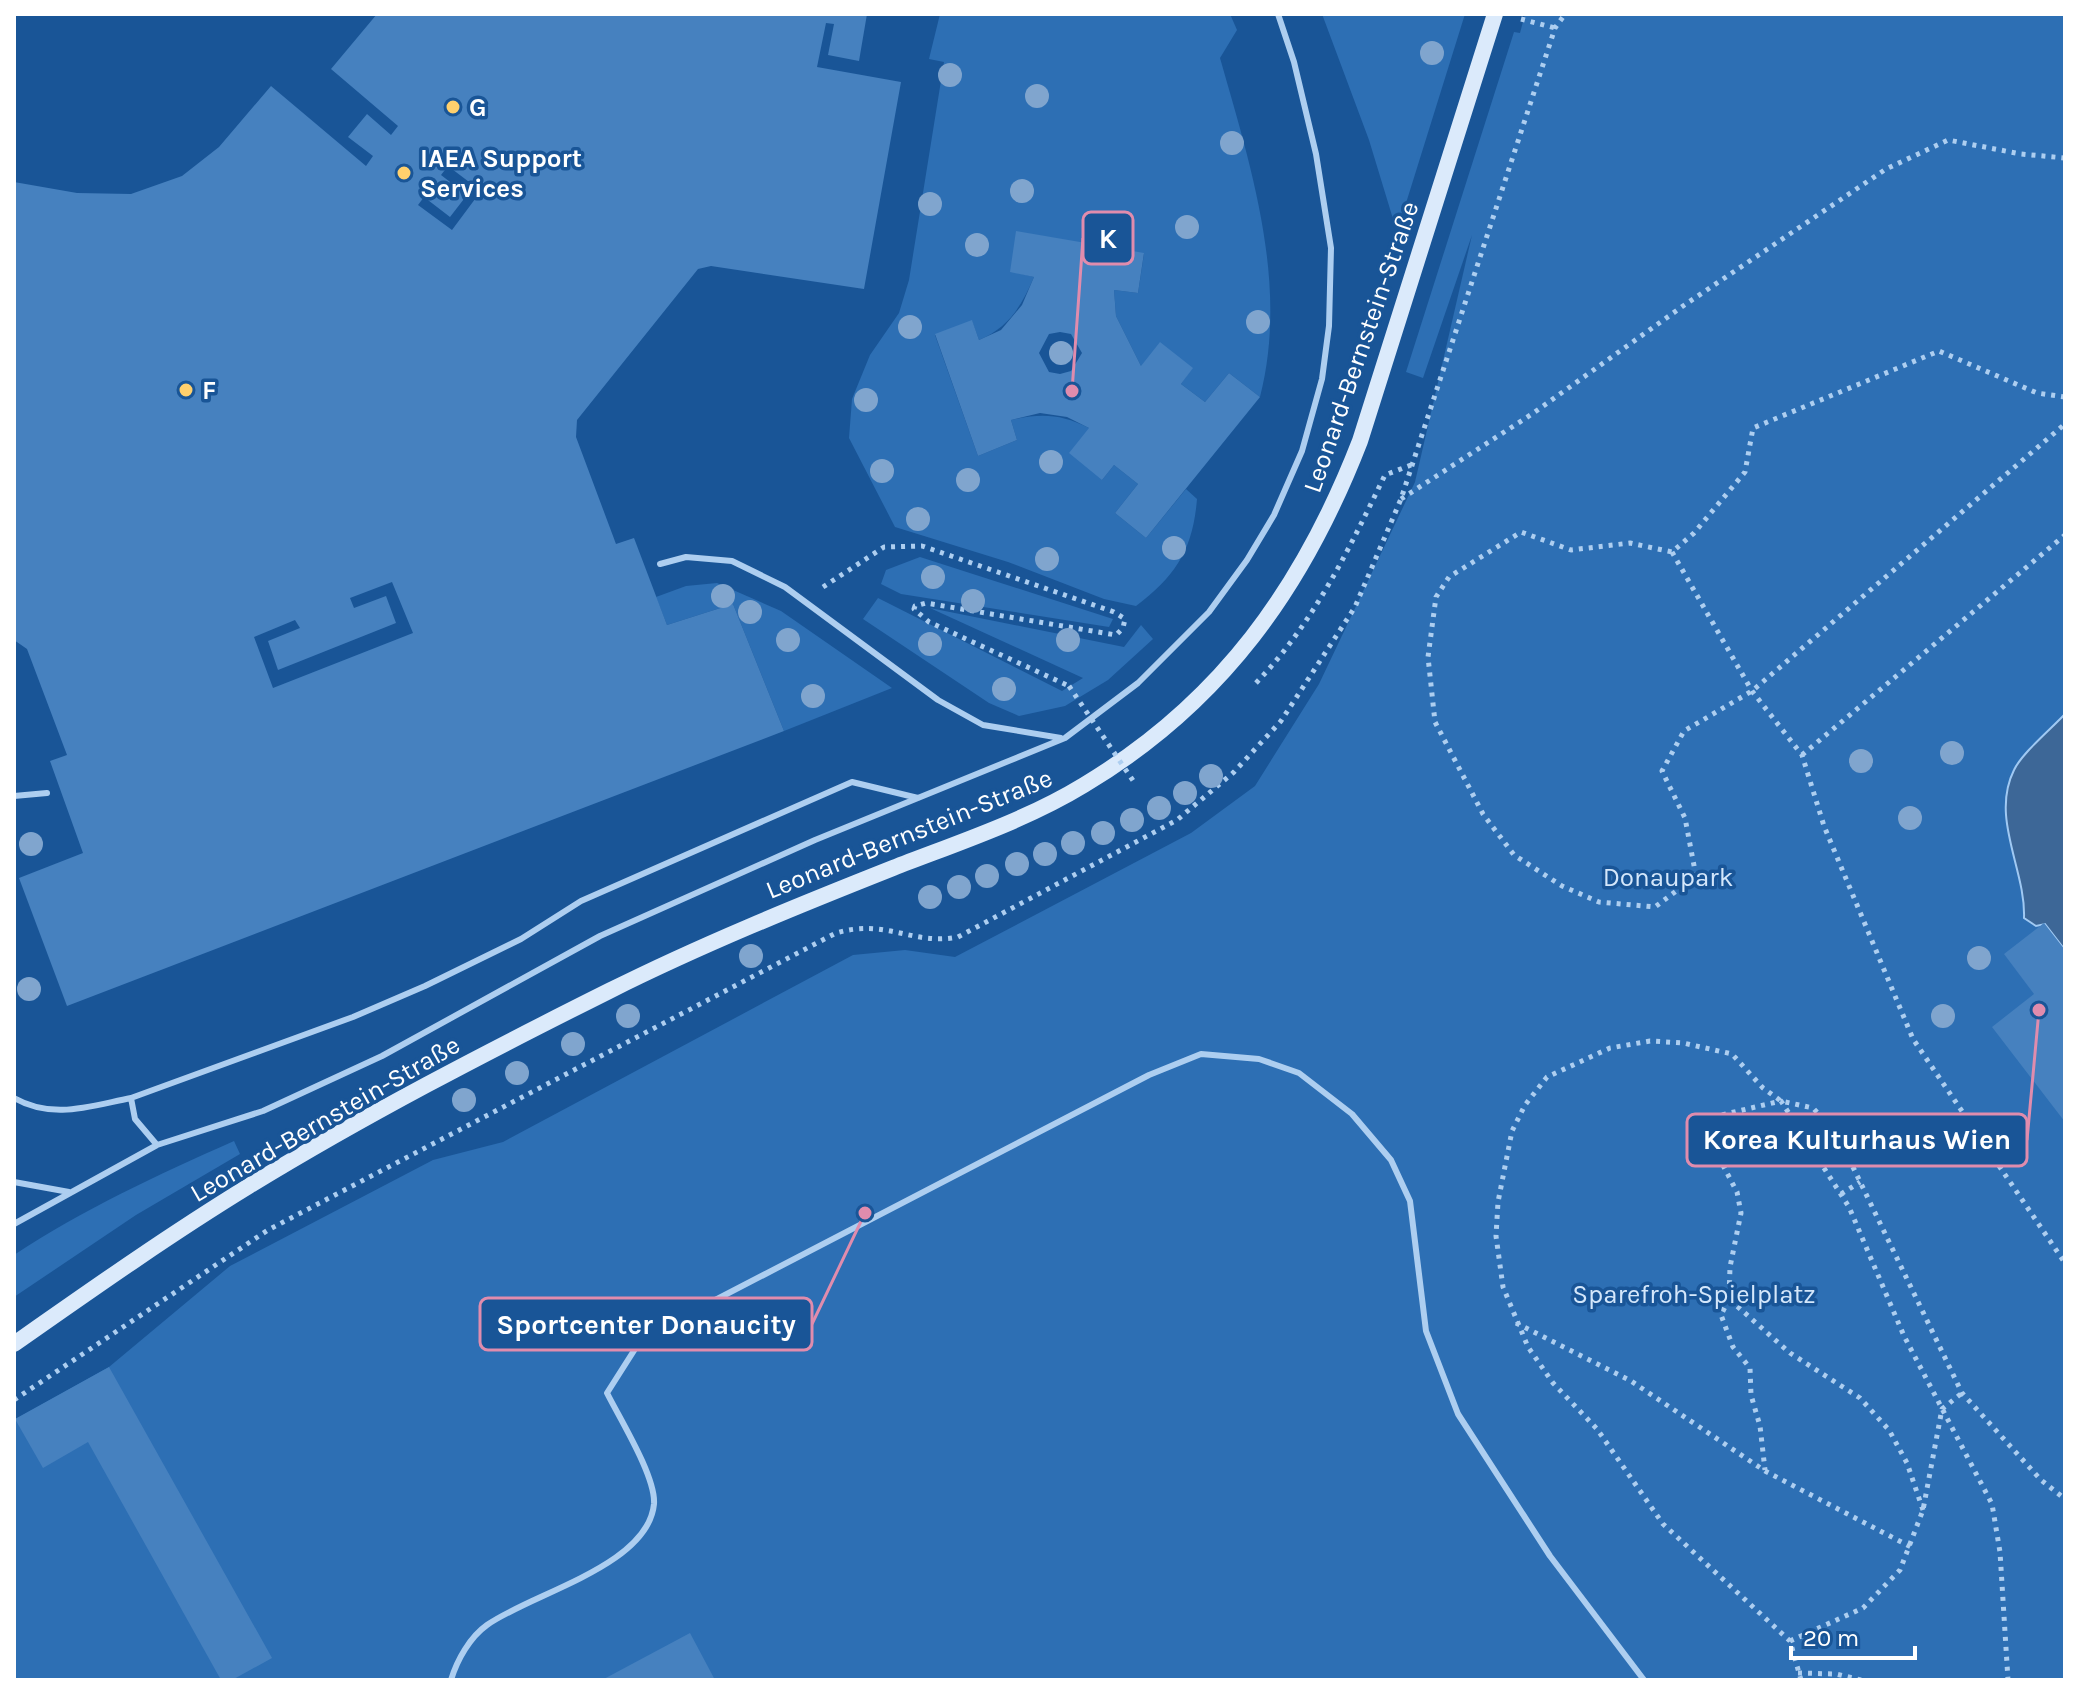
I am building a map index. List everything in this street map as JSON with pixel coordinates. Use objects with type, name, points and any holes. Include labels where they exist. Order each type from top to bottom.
[{"type":"main road","name":"Leonard-Bernstein-Straße","points":[[14,1344],[212,1209],[387,1107],[692,952],[1040,809],[1127,758],[1190,706],[1235,660],[1272,613],[1306,562],[1335,504],[1360,441],[1495,14]]},
{"type":"lane","points":[[14,1224],[157,1145],[263,1111],[382,1056],[600,936],[815,840],[1065,738],[1138,683],[1209,612],[1274,515],[1302,451],[1322,379],[1329,326],[1331,248],[1316,154],[1294,62],[1278,14]]},
{"type":"lane","points":[[660,564],[686,557],[732,561],[785,587],[938,700],[983,725],[1065,738]]},
{"type":"lane","points":[[14,1098],[37,1110],[64,1112],[131,1098],[353,1017],[425,986],[521,939],[581,901],[852,782],[920,798]]},
{"type":"lane","points":[[14,796],[47,793]]},
{"type":"lane","points":[[451,1680],[457,1660],[485,1626],[617,1557],[646,1532],[654,1503],[647,1475],[607,1393],[642,1338],[1149,1075],[1201,1054],[1259,1059],[1299,1073],[1352,1114],[1391,1160],[1410,1201],[1426,1331],[1458,1414],[1550,1556],[1644,1680]]},
{"type":"lane","points":[[131,1098],[135,1119],[157,1145]]},
{"type":"lane","points":[[14,1182],[70,1192]]},
{"type":"path","points":[[1517,18],[1555,28]]},
{"type":"path","points":[[1401,499],[1532,414],[1683,306],[1886,169],[1948,140],[2021,154],[2065,158]]},
{"type":"path","points":[[1672,552],[1694,533],[1745,472],[1753,428],[1939,351],[2037,393],[2065,397]]},
{"type":"path","points":[[2065,424],[1752,691],[1684,731],[1662,771],[1685,818],[1696,876],[1655,907],[1599,902],[1562,886],[1514,855],[1483,814],[1435,722],[1428,657],[1436,597],[1449,577],[1521,532],[1571,550],[1630,543],[1672,552],[1752,691],[1802,755],[1824,826],[1913,1039],[2065,1263]]},
{"type":"path","points":[[1802,755],[2065,535]]},
{"type":"path","points":[[803,600],[884,547],[922,546],[1114,612],[1125,619],[1116,635],[926,603],[914,609],[929,622],[1069,686],[1136,785]]},
{"type":"path","points":[[1801,1680],[1790,1641],[1663,1524],[1597,1429],[1553,1383],[1515,1323],[1503,1287],[1496,1236],[1498,1202],[1512,1131],[1525,1105],[1547,1077],[1610,1048],[1650,1041],[1683,1043],[1732,1054],[1781,1101],[1841,1194],[1904,1336],[1992,1504],[2000,1552],[2008,1680]]},
{"type":"path","points":[[1765,1471],[1760,1426],[1751,1395],[1750,1368],[1733,1347],[1721,1315],[1729,1299],[1730,1267],[1741,1213],[1737,1192],[1716,1152],[1717,1116],[1781,1101],[1813,1108],[1837,1134],[1962,1393],[2041,1480],[2065,1499]]},
{"type":"path","points":[[1841,1194],[1860,1182]]},
{"type":"path","points":[[1729,1299],[1790,1353],[1860,1398],[1889,1430],[1907,1463],[1923,1510]]},
{"type":"path","points":[[1515,1323],[1631,1381],[1765,1471],[1911,1547]]},
{"type":"path","points":[[1790,1641],[1863,1608],[1900,1570],[1923,1510],[1942,1409],[1962,1393]]},
{"type":"path","points":[[1797,1673],[1836,1674],[1861,1680]]},
{"type":"green space","points":[[940,14],[1230,14],[1237,30],[1220,58],[1254,183],[1268,269],[1268,354],[1260,397],[1229,373],[1205,402],[1181,384],[1192,368],[1141,366],[1116,316],[1114,290],[1138,293],[1144,254],[1010,271],[1034,277],[1019,307],[998,329],[979,340],[972,321],[935,335],[978,456],[1017,440],[1011,420],[1032,416],[1060,417],[1089,428],[1102,480],[1114,465],[1138,484],[1115,513],[1146,538],[1186,489],[1197,499],[1191,533],[1180,560],[1162,584],[1136,606],[1104,599],[1008,562],[895,527],[849,438],[852,399],[870,355],[899,313],[909,280],[944,62],[929,59]]},
{"type":"green space","points":[[1322,14],[1465,14],[1397,232],[1369,140]]},
{"type":"green space","points":[[1525,14],[2065,14],[2065,1680],[14,1680],[14,1420],[109,1367],[230,1266],[433,1160],[503,1142],[853,955],[905,950],[955,957],[1191,833],[1255,786],[1319,684],[1415,482],[1472,235],[1423,378],[1406,372],[1514,32],[1520,33]]},
{"type":"green space","points":[[920,557],[1113,619],[1109,627],[901,594],[881,584],[886,570]]},
{"type":"green space","points":[[717,583],[781,611],[892,688],[784,731],[733,604],[667,625],[656,597],[686,586]]},
{"type":"green space","points":[[878,598],[1062,691],[1083,678],[930,608],[1124,647],[1141,625],[1153,639],[1108,680],[1065,706],[1019,716],[989,703],[863,619]]},
{"type":"green space","points":[[234,1141],[240,1154],[136,1215],[14,1297],[14,1255],[121,1194]]},
{"type":"shaded area","points":[[2065,714],[2065,950],[2045,924],[2036,926],[2024,918],[2006,807],[2008,788],[2018,763]]},
{"type":"building","points":[[377,14],[867,14],[859,61],[828,55],[834,24],[826,23],[817,67],[901,82],[864,289],[711,266],[698,269],[577,420],[576,437],[616,544],[634,538],[667,625],[733,604],[784,731],[67,1006],[19,878],[83,853],[50,761],[67,755],[27,649],[14,640],[14,182],[77,193],[131,194],[182,176],[219,147],[271,86],[366,166],[373,156],[348,137],[367,114],[391,135],[398,126],[331,69]],"holes":[[[448,166],[481,191],[452,230],[418,205],[424,197],[450,217],[467,195],[441,175]],[[392,582],[413,633],[273,688],[254,637],[295,620],[300,628],[268,641],[278,670],[396,623],[386,596],[354,608],[350,598]]]},
{"type":"building","points":[[1016,231],[1144,253],[1138,293],[1114,290],[1116,316],[1141,366],[1160,342],[1193,368],[1181,384],[1205,402],[1229,373],[1260,397],[1146,538],[1115,513],[1138,484],[1114,465],[1102,480],[1069,453],[1089,428],[1067,417],[1040,413],[1011,420],[1017,440],[978,456],[935,334],[972,320],[979,340],[1001,330],[1022,305],[1034,277],[1010,272]],"holes":[[[1049,334],[1071,334],[1082,353],[1071,371],[1060,374],[1049,372],[1039,353]]]},
{"type":"building","points":[[2044,923],[2065,950],[2065,1122],[1992,1027],[2034,994],[2004,954]]},
{"type":"building","points":[[109,1367],[272,1658],[232,1680],[221,1680],[88,1442],[43,1468],[15,1419]]},
{"type":"building","points":[[690,1633],[715,1680],[602,1680]]},
{"type":"place","name":"G","points":[[453,107]]},
{"type":"place","name":"IAEA Support Services","points":[[404,173]]},
{"type":"place","name":"F","points":[[186,390]]},
{"type":"place","name":"K","points":[[1072,391]]},
{"type":"place","name":"Korea Kulturhaus Wien","points":[[2039,1010]]},
{"type":"place","name":"Sportcenter Donaucity","points":[[865,1213]]},
{"type":"park label","name":"Donaupark","points":[[1668,877]]},
{"type":"park label","name":"Sparefroh-Spielplatz","points":[[1694,1294]]}]
